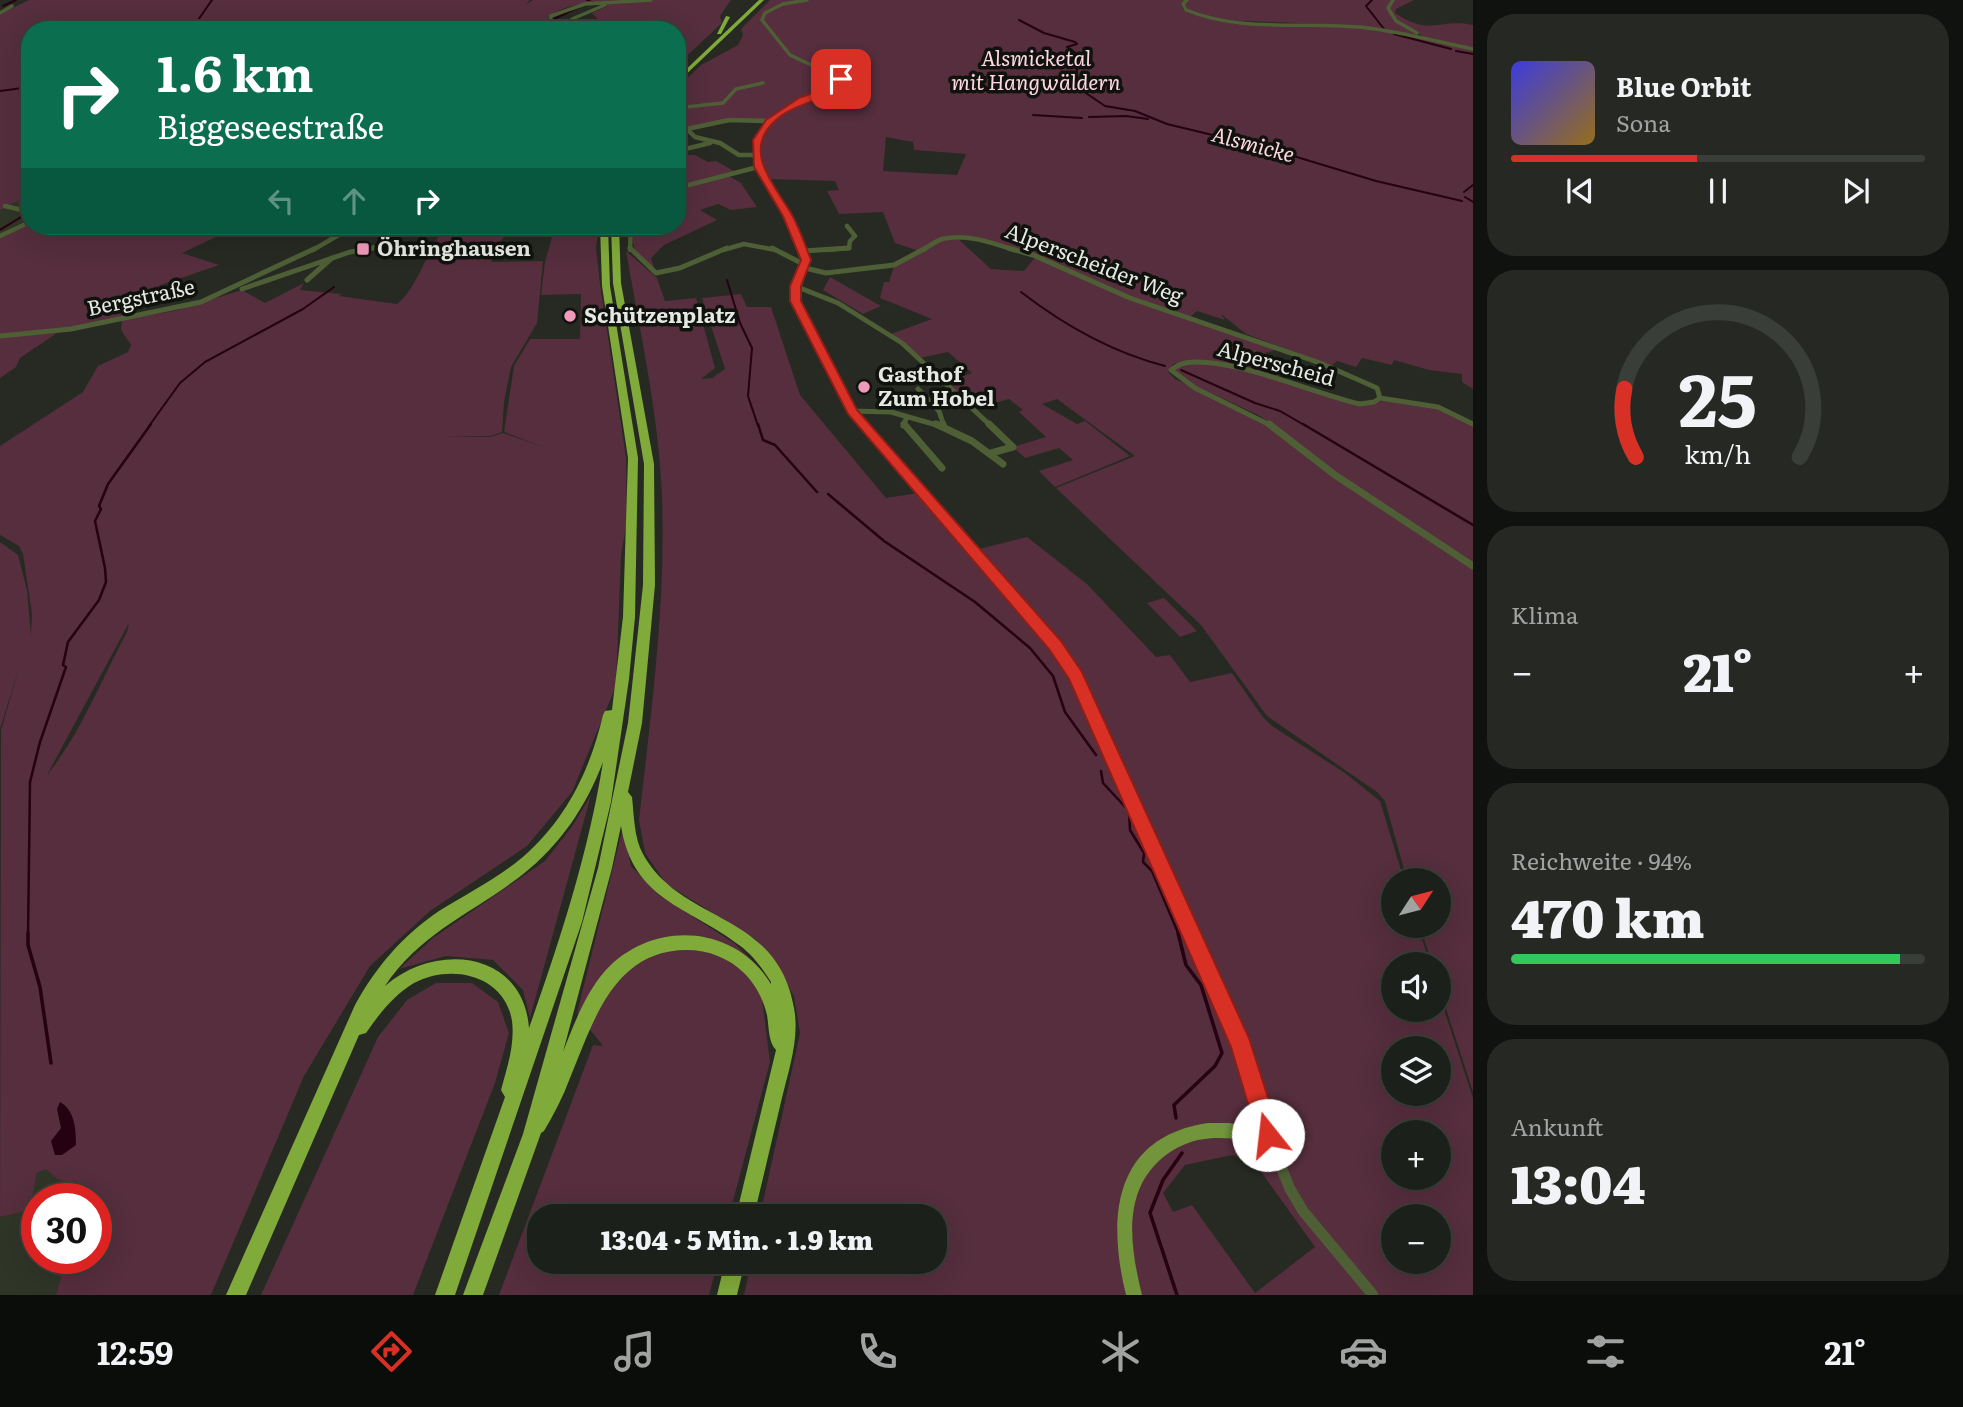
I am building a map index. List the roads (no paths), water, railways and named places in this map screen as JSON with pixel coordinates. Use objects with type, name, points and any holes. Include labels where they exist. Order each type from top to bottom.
[{"type":"highway","points":[[686,64],[755,0]]},
{"type":"highway","points":[[687,70],[762,0]]},
{"type":"highway","points":[[719,33],[727,17]]},
{"type":"highway","points":[[736,33],[743,19]]},
{"type":"highway","points":[[687,70],[712,55]]},
{"type":"highway","points":[[445,1295],[574,922],[604,802],[623,679],[629,617],[633,458],[606,286],[604,235]]},
{"type":"highway","points":[[473,1295],[532,1134],[605,868],[624,786],[640,682],[649,586],[649,464],[617,283],[615,235]]},
{"type":"highway","points":[[236,1295],[368,997],[385,971],[406,947],[429,927],[513,873],[564,824],[589,783],[601,750],[612,701],[623,679]]},
{"type":"highway","points":[[624,786],[630,839],[637,858],[648,875],[675,898],[747,940],[771,966],[781,986],[786,1007],[781,1065],[749,1204]]},
{"type":"highway","points":[[532,1134],[550,1109],[573,1041],[599,993],[625,964],[643,952],[664,945],[686,942],[718,948],[738,958],[755,972],[768,991],[776,1012],[781,1065]]},
{"type":"highway","points":[[350,1041],[383,999],[400,984],[420,973],[440,966],[461,965],[480,969],[498,979],[516,1002],[521,1034],[497,1150]]},
{"type":"highway","points":[[727,1295],[732,1274]]},
{"type":"main road","points":[[1134,1295],[1126,1267],[1123,1238],[1129,1188],[1142,1166],[1161,1147],[1189,1134],[1229,1130],[1268,1135]]},
{"type":"street","points":[[549,21],[554,14],[565,8],[595,3],[651,0]]},
{"type":"street","points":[[807,0],[768,10],[762,20],[790,55],[829,72],[842,82],[835,89],[802,100],[769,121],[757,140],[756,155],[758,167],[788,216],[803,251],[805,266],[795,286],[796,301],[852,411],[1055,645],[1076,676],[1241,1045],[1268,1135],[1290,1189],[1303,1211],[1373,1295]]},
{"type":"street","points":[[1187,0],[1183,4],[1186,10],[1224,22],[1347,25],[1473,49]]},
{"type":"street","points":[[1393,0],[1388,8],[1391,16],[1419,37]]},
{"type":"street","points":[[572,21],[605,6],[595,3]]},
{"type":"street","points":[[0,13],[12,6]]},
{"type":"street","points":[[554,14],[579,16]]},
{"type":"street","points":[[686,105],[723,103],[736,89],[762,83]]},
{"type":"street","points":[[687,129],[729,120],[769,121]]},
{"type":"street","points":[[687,129],[695,137],[720,143],[739,155],[756,155]]},
{"type":"street","points":[[686,149],[713,142]]},
{"type":"street","points":[[686,186],[758,167]]},
{"type":"street","points":[[5,206],[21,210]]},
{"type":"street","points":[[0,236],[21,226]]},
{"type":"street","points":[[803,251],[849,248],[850,241],[855,236],[847,226]]},
{"type":"street","name":"Bergstraße","points":[[0,336],[71,330],[181,308],[219,295],[338,235]]},
{"type":"street","points":[[219,295],[356,250],[376,247],[393,235]]},
{"type":"street","points":[[631,235],[630,250],[656,272],[676,270],[733,246],[745,244],[773,248],[805,266]]},
{"type":"street","name":"Alperscheider Weg","points":[[805,266],[826,273],[894,265],[942,239],[973,238],[1033,255],[1130,298],[1250,338]]},
{"type":"street","points":[[307,280],[332,258]]},
{"type":"street","points":[[795,286],[838,303],[890,334],[913,352],[1013,447],[991,453]]},
{"type":"street","name":"Alperscheid","points":[[1250,338],[1370,383],[1377,388],[1380,398],[1371,403],[1354,403],[1270,376],[1200,362],[1179,363],[1171,370],[1182,382],[1228,401],[1284,432],[1335,475],[1473,566]]},
{"type":"street","points":[[918,389],[939,411],[944,427]]},
{"type":"street","points":[[1380,398],[1438,407],[1473,424]]},
{"type":"street","points":[[852,411],[870,410],[944,427],[991,453],[1003,464]]},
{"type":"street","points":[[907,417],[903,426],[942,468]]},
{"type":"waterway","points":[[3,6],[16,0]]},
{"type":"waterway","points":[[197,21],[212,0]]},
{"type":"waterway","points":[[1372,0],[1366,6],[1384,29]]},
{"type":"waterway","points":[[554,19],[579,7]]},
{"type":"waterway","name":"Alsmicke","points":[[1019,20],[1044,33],[1075,42],[1077,44],[1067,47],[1077,54]]},
{"type":"waterway","points":[[1394,34],[1451,49]]},
{"type":"waterway","points":[[1456,51],[1473,54]]},
{"type":"waterway","name":"Alsmicke","points":[[1079,57],[1075,82],[1077,87],[1105,106],[1135,111],[1167,124],[1229,139],[1260,150],[1277,151],[1376,181],[1462,201]]},
{"type":"waterway","points":[[0,91],[21,88]]},
{"type":"waterway","points":[[1033,115],[1082,118]]},
{"type":"waterway","points":[[1089,117],[1126,116],[1148,119]]},
{"type":"waterway","points":[[1464,192],[1473,185]]},
{"type":"waterway","name":"Alsmicke","points":[[1465,197],[1473,202]]},
{"type":"waterway","points":[[0,230],[21,217]]},
{"type":"waterway","points":[[727,280],[740,323],[752,348],[748,396],[758,426]]},
{"type":"waterway","points":[[149,426],[180,383],[205,362],[303,309],[334,287]]},
{"type":"waterway","points":[[1021,292],[1089,337],[1165,366]]},
{"type":"waterway","points":[[1181,370],[1255,403],[1280,411],[1306,426]]},
{"type":"waterway","points":[[28,935],[30,782],[40,742],[66,667],[63,665],[68,642],[99,600],[106,582],[95,521],[101,509],[99,506],[108,484],[151,424]]},
{"type":"waterway","points":[[758,424],[763,440],[775,445],[817,492]]},
{"type":"waterway","points":[[1303,424],[1473,525]]},
{"type":"waterway","points":[[828,494],[884,541],[975,602],[1030,648],[1053,676],[1065,712],[1096,755]]},
{"type":"waterway","points":[[1101,771],[1103,783],[1129,811],[1130,830],[1144,853],[1143,862],[1152,871],[1179,935]]},
{"type":"waterway","points":[[1176,1118],[1174,1105],[1215,1066],[1222,1053],[1201,985],[1186,965],[1178,933]]},
{"type":"waterway","points":[[28,935],[28,945],[40,987],[51,1063]]},
{"type":"waterway","points":[[1177,1295],[1150,1213],[1163,1180],[1182,1153]]},
{"type":"place","name":"Öhringhausen","points":[[363,249]]},
{"type":"place","name":"Schützenplatz","points":[[570,316]]},
{"type":"place","name":"Gasthof Zum Hobel","points":[[864,387]]},
{"type":"park label","name":"Alsmicketal mit Hangwäldern","points":[[1036,71]]}]
